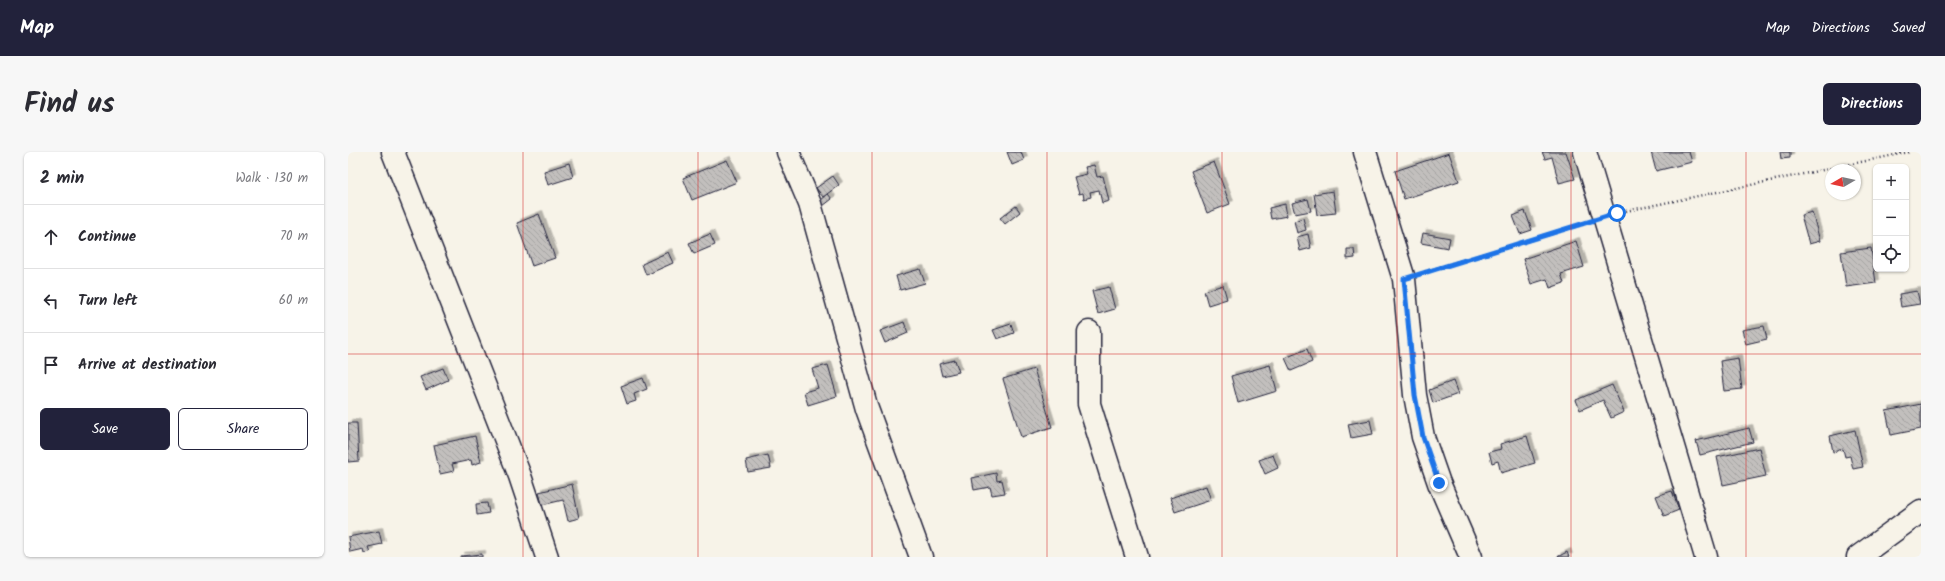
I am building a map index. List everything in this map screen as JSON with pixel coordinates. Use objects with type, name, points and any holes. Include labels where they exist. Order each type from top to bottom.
[{"type":"street","points":[[393,152],[520,476],[547,557]]},
{"type":"street","points":[[788,152],[810,204],[867,409],[921,557]]},
{"type":"street","points":[[1365,152],[1404,279],[1415,395],[1423,437],[1439,483],[1471,557]]},
{"type":"street","points":[[1585,152],[1706,557]]},
{"type":"street","points":[[1089,332],[1089,404],[1137,557]]},
{"type":"street","points":[[1858,557],[1921,511]]},
{"type":"path","points":[[1404,279],[1605,217],[1909,152]]},
{"type":"building","points":[[1007,152],[1021,152],[1024,160],[1012,165]]},
{"type":"building","points":[[1542,152],[1566,152],[1575,179],[1559,183],[1552,157],[1545,159]]},
{"type":"building","points":[[1651,152],[1689,152],[1692,162],[1656,171]]},
{"type":"building","points":[[1780,152],[1790,152],[1790,158],[1781,159]]},
{"type":"building","points":[[1449,153],[1459,181],[1404,199],[1395,171]]},
{"type":"building","points":[[727,160],[737,182],[692,200],[683,178]]},
{"type":"building","points":[[1214,162],[1230,204],[1207,213],[1191,171]]},
{"type":"building","points":[[569,163],[573,177],[548,185],[544,171]]},
{"type":"building","points":[[1094,165],[1097,177],[1103,176],[1109,201],[1102,203],[1099,190],[1090,192],[1091,197],[1084,199],[1083,193],[1079,194],[1074,177],[1087,174],[1085,167]]},
{"type":"building","points":[[833,176],[839,185],[823,197],[816,188]]},
{"type":"building","points":[[1333,191],[1336,213],[1317,215],[1314,194]]},
{"type":"building","points":[[828,194],[832,199],[823,206],[819,202]]},
{"type":"building","points":[[1308,199],[1311,211],[1295,214],[1292,203]]},
{"type":"building","points":[[1285,204],[1287,216],[1271,219],[1269,208]]},
{"type":"building","points":[[1016,206],[1020,212],[1005,224],[1000,218]]},
{"type":"building","points":[[1525,211],[1532,230],[1520,234],[1513,216]]},
{"type":"building","points":[[1812,212],[1820,241],[1809,244],[1801,215]]},
{"type":"building","points":[[539,214],[555,258],[532,266],[517,223]]},
{"type":"building","points":[[1303,218],[1306,230],[1297,233],[1294,221]]},
{"type":"building","points":[[1423,233],[1450,238],[1448,248],[1421,243]]},
{"type":"building","points":[[710,234],[715,245],[694,254],[689,243]]},
{"type":"building","points":[[1308,234],[1311,248],[1300,251],[1297,237]]},
{"type":"building","points":[[1576,241],[1584,267],[1561,274],[1564,283],[1550,288],[1547,279],[1531,284],[1523,259]]},
{"type":"building","points":[[1871,248],[1873,272],[1874,272],[1876,283],[1846,287],[1841,252]]},
{"type":"building","points":[[1347,249],[1354,249],[1355,258],[1347,259]]},
{"type":"building","points":[[668,252],[673,263],[646,275],[642,264]]},
{"type":"building","points":[[920,269],[925,283],[900,290],[896,276]]},
{"type":"building","points":[[1223,285],[1227,299],[1208,305],[1204,291]]},
{"type":"building","points":[[1109,287],[1115,309],[1098,314],[1092,291]]},
{"type":"building","points":[[1917,291],[1920,304],[1901,307],[1899,294]]},
{"type":"building","points":[[904,322],[908,333],[885,343],[880,331]]},
{"type":"building","points":[[1011,324],[1014,333],[997,339],[993,330]]},
{"type":"building","points":[[1764,326],[1767,339],[1746,344],[1742,330]]},
{"type":"building","points":[[1307,349],[1312,362],[1291,371],[1285,358]]},
{"type":"building","points":[[1738,358],[1742,389],[1724,391],[1720,361]]},
{"type":"building","points":[[955,360],[959,372],[942,376],[939,364]]},
{"type":"building","points":[[828,365],[837,396],[808,405],[804,392],[818,388],[812,369]]},
{"type":"building","points":[[1270,365],[1277,391],[1238,403],[1231,376]]},
{"type":"building","points":[[443,368],[448,380],[426,390],[420,377]]},
{"type":"building","points":[[1034,369],[1052,427],[1021,437],[1003,379]]},
{"type":"building","points":[[643,378],[647,389],[634,394],[636,401],[627,404],[621,386]]},
{"type":"building","points":[[1453,381],[1458,394],[1433,403],[1429,390]]},
{"type":"building","points":[[1612,385],[1624,412],[1611,418],[1603,400],[1580,410],[1576,400]]},
{"type":"building","points":[[1921,404],[1921,429],[1891,435],[1886,411]]},
{"type":"building","points":[[1370,420],[1373,434],[1351,438],[1348,424]]},
{"type":"building","points":[[348,423],[357,423],[359,461],[348,462]]},
{"type":"building","points":[[1749,428],[1753,442],[1700,455],[1696,441]]},
{"type":"building","points":[[1855,430],[1863,467],[1853,469],[1850,456],[1845,457],[1843,449],[1833,452],[1830,436]]},
{"type":"building","points":[[475,436],[481,462],[472,465],[471,460],[452,464],[454,471],[440,474],[434,445]]},
{"type":"building","points":[[1527,436],[1535,463],[1501,473],[1498,461],[1492,463],[1489,452],[1501,449],[1500,444]]},
{"type":"building","points":[[1759,448],[1766,476],[1723,485],[1717,457]]},
{"type":"building","points":[[768,455],[771,468],[748,472],[746,460]]},
{"type":"building","points":[[1273,455],[1278,468],[1265,474],[1259,460]]},
{"type":"building","points":[[996,473],[997,481],[1002,480],[1005,493],[992,495],[990,487],[974,490],[972,478]]},
{"type":"building","points":[[572,484],[579,518],[568,521],[563,500],[542,505],[539,492]]},
{"type":"building","points":[[1206,486],[1211,500],[1175,512],[1170,498]]},
{"type":"building","points":[[1672,491],[1679,510],[1664,516],[1656,496]]},
{"type":"building","points":[[487,503],[489,513],[477,515],[476,504]]},
{"type":"building","points":[[379,531],[382,544],[368,547],[370,552],[364,553],[363,549],[350,552],[348,537]]},
{"type":"building","points":[[1567,552],[1569,557],[1557,557]]},
{"type":"building","points":[[482,554],[482,557],[461,557],[461,556]]},
{"type":"route","points":[[1439,483],[1423,437],[1415,395],[1404,279],[1617,213]]}]
